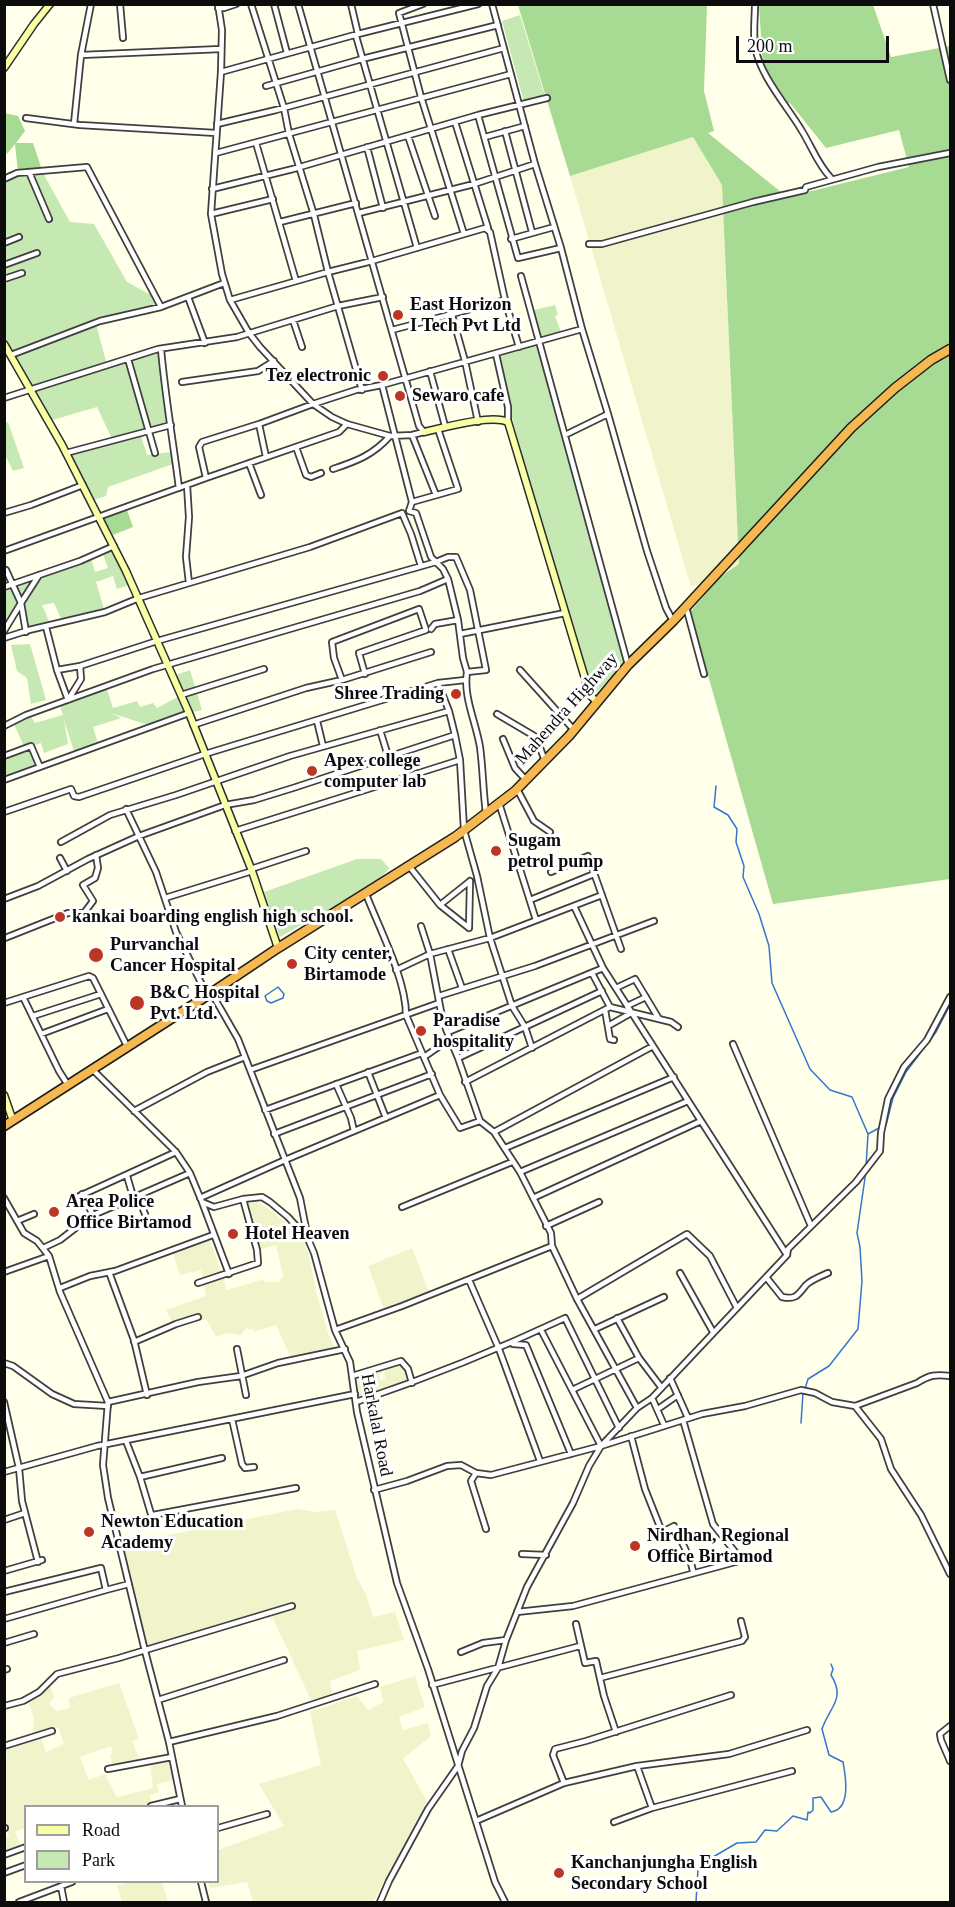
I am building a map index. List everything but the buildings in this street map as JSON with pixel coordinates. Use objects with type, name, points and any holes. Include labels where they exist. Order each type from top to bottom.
[{"type":"highway","name":"Mahendra Highway","points":[[4,1126],[464,830],[517,789],[574,730],[628,665],[673,621],[851,428],[930,360],[951,349]]},
{"type":"street","points":[[5,65],[50,4]]},
{"type":"street","points":[[74,124],[81,55],[91,4]]},
{"type":"street","points":[[120,4],[123,38]]},
{"type":"street","points":[[236,4],[224,8],[218,6],[222,30],[221,72],[211,214],[224,283],[230,300],[249,333],[314,404],[347,424],[392,436],[412,435],[478,422],[503,420],[508,422]]},
{"type":"street","points":[[251,4],[274,83],[284,108],[289,134],[314,215],[327,272],[362,390]]},
{"type":"street","points":[[274,4],[288,53]]},
{"type":"street","points":[[298,4],[309,48],[319,72],[360,213],[419,426],[424,432]]},
{"type":"street","points":[[351,4],[362,59],[417,248]]},
{"type":"street","points":[[423,4],[399,14],[416,71],[421,97],[452,189],[464,234]]},
{"type":"street","points":[[449,4],[452,11]]},
{"type":"street","points":[[221,72],[478,4]]},
{"type":"street","points":[[492,4],[582,329],[647,551],[666,608],[673,621]]},
{"type":"street","points":[[755,4],[755,47],[763,68],[819,160],[820,168],[831,178]]},
{"type":"street","points":[[933,4],[951,80]]},
{"type":"street","points":[[266,86],[498,25]]},
{"type":"street","points":[[217,124],[504,48]]},
{"type":"street","points":[[81,55],[221,49]]},
{"type":"street","points":[[216,153],[511,74]]},
{"type":"street","points":[[212,189],[300,167],[478,114],[547,98]]},
{"type":"street","points":[[478,114],[518,258],[561,248]]},
{"type":"street","points":[[26,118],[74,124],[216,133]]},
{"type":"street","points":[[455,122],[488,229],[519,347]]},
{"type":"street","points":[[485,137],[525,126]]},
{"type":"street","points":[[505,131],[532,232]]},
{"type":"street","points":[[408,136],[435,216]]},
{"type":"street","points":[[256,142],[296,281]]},
{"type":"street","points":[[368,147],[383,208]]},
{"type":"street","points":[[590,244],[602,244],[805,190],[806,187],[831,178],[951,153]]},
{"type":"street","points":[[360,213],[474,184],[536,164]]},
{"type":"street","points":[[4,178],[17,173],[87,167],[161,307]]},
{"type":"street","points":[[29,172],[49,219]]},
{"type":"street","points":[[211,214],[273,199]]},
{"type":"street","points":[[280,222],[356,203]]},
{"type":"street","points":[[512,239],[554,227]]},
{"type":"street","points":[[230,300],[488,229]]},
{"type":"street","points":[[4,243],[20,237]]},
{"type":"street","points":[[4,265],[37,253]]},
{"type":"street","points":[[4,279],[22,273]]},
{"type":"street","points":[[521,276],[628,665]]},
{"type":"street","points":[[11,355],[100,321],[161,307],[224,283]]},
{"type":"street","points":[[188,297],[205,343]]},
{"type":"street","points":[[4,398],[161,349],[237,337],[338,306],[383,297]]},
{"type":"street","points":[[392,330],[505,300]]},
{"type":"street","points":[[452,315],[478,422]]},
{"type":"street","points":[[293,320],[302,347]]},
{"type":"street","points":[[206,478],[199,447],[202,442],[314,404],[582,329]]},
{"type":"street","points":[[4,344],[66,453],[139,598],[189,713],[251,870],[278,948]]},
{"type":"street","points":[[161,349],[164,389],[179,488]]},
{"type":"street","points":[[496,354],[508,407],[508,422],[590,694],[597,702]]},
{"type":"street","points":[[128,358],[155,453]]},
{"type":"street","points":[[182,382],[258,371],[274,361]]},
{"type":"street","points":[[412,502],[458,489],[430,371]]},
{"type":"street","points":[[382,386],[392,436],[412,502],[409,511],[416,513],[431,557],[448,579],[458,620],[467,672],[465,680],[479,746],[486,813]]},
{"type":"street","points":[[565,435],[608,414]]},
{"type":"street","points":[[66,453],[171,424]]},
{"type":"street","points":[[259,424],[266,457]]},
{"type":"street","points":[[4,551],[339,432],[347,424]]},
{"type":"street","points":[[412,435],[436,495]]},
{"type":"street","points":[[333,468],[370,454],[379,449],[392,436]]},
{"type":"street","points":[[296,447],[306,475],[311,477],[321,473]]},
{"type":"street","points":[[249,463],[261,495]]},
{"type":"street","points":[[4,513],[83,485]]},
{"type":"street","points":[[187,485],[189,517],[186,557],[189,583]]},
{"type":"street","points":[[4,638],[105,612],[139,598],[310,547],[401,513],[404,514],[421,566]]},
{"type":"street","points":[[4,587],[90,557],[114,546]]},
{"type":"street","points":[[57,670],[80,666],[157,641],[448,557],[456,557],[470,590],[486,670],[467,672]]},
{"type":"street","points":[[6,570],[21,603],[26,632]]},
{"type":"street","points":[[4,631],[39,575]]},
{"type":"street","points":[[4,726],[26,715],[168,664],[420,591],[448,579]]},
{"type":"street","points":[[686,607],[704,674]]},
{"type":"street","points":[[342,681],[334,658],[332,642],[419,609],[426,630],[359,653],[365,674]]},
{"type":"street","points":[[460,634],[565,613]]},
{"type":"street","points":[[431,629],[435,624],[458,620]]},
{"type":"street","points":[[46,627],[57,670],[68,700]]},
{"type":"street","points":[[193,725],[306,688],[342,681],[430,652]]},
{"type":"street","points":[[68,700],[81,679],[80,666]]},
{"type":"street","points":[[181,695],[264,669]]},
{"type":"street","points":[[520,670],[574,730]]},
{"type":"street","points":[[4,812],[71,789],[74,796],[78,796],[205,754],[438,683],[465,680]]},
{"type":"street","points":[[438,683],[455,735],[460,760],[464,830],[477,876],[490,938],[512,1006],[525,1027],[532,1048]]},
{"type":"street","points":[[61,842],[110,815],[323,746],[449,711]]},
{"type":"street","points":[[4,780],[189,713]]},
{"type":"street","points":[[497,714],[536,737],[545,761]]},
{"type":"street","points":[[317,721],[323,746]]},
{"type":"street","points":[[380,730],[388,756]]},
{"type":"street","points":[[4,899],[38,886],[96,855],[139,836],[225,805],[254,800],[455,735]]},
{"type":"street","points":[[503,740],[515,768],[526,780]]},
{"type":"street","points":[[4,756],[31,746],[40,767]]},
{"type":"street","points":[[235,831],[460,760]]},
{"type":"street","points":[[517,789],[534,821],[550,832]]},
{"type":"street","points":[[499,803],[536,920]]},
{"type":"street","points":[[126,810],[165,898],[176,932],[209,993],[229,1021],[245,1057],[300,1198],[308,1239]]},
{"type":"street","points":[[165,898],[306,851]]},
{"type":"street","points":[[5,938],[68,913],[84,913],[93,901],[83,885],[95,878],[98,868],[96,855]]},
{"type":"street","points":[[551,872],[588,856],[621,949]]},
{"type":"street","points":[[60,858],[67,871]]},
{"type":"street","points":[[409,866],[440,905],[469,928],[470,881]]},
{"type":"street","points":[[530,900],[594,874]]},
{"type":"street","points":[[440,905],[477,876]]},
{"type":"street","points":[[366,894],[396,970],[406,1002],[406,1015],[440,1095],[460,1128],[480,1121]]},
{"type":"street","points":[[396,970],[430,954],[490,938],[602,895]]},
{"type":"street","points":[[574,906],[603,968],[787,1255]]},
{"type":"street","points":[[439,996],[535,966],[654,921]]},
{"type":"street","points":[[421,926],[430,954],[443,1022],[480,1121],[494,1132],[520,1172],[551,1233],[552,1246],[578,1299],[637,1408]]},
{"type":"street","points":[[448,950],[462,988]]},
{"type":"street","points":[[448,1032],[603,968]]},
{"type":"street","points":[[592,973],[608,1008],[610,1039],[614,1040]]},
{"type":"street","points":[[4,1003],[88,976],[93,978],[127,1046]]},
{"type":"street","points":[[616,988],[634,979],[659,1019]]},
{"type":"street","points":[[458,1058],[602,991]]},
{"type":"street","points":[[33,1016],[101,994]]},
{"type":"street","points":[[23,997],[68,1085]]},
{"type":"street","points":[[627,1006],[646,997]]},
{"type":"street","points":[[380,1902],[387,1884],[428,1809],[458,1766],[462,1751],[474,1728],[487,1686],[498,1668],[506,1640],[527,1587],[546,1555],[601,1446],[637,1408],[652,1398],[787,1255],[788,1249],[856,1182],[880,1150],[888,1099],[904,1067],[927,1040],[951,997]]},
{"type":"street","points":[[250,1070],[439,1003]]},
{"type":"street","points":[[465,1082],[608,1008],[671,1022],[678,1027]]},
{"type":"street","points":[[41,1034],[108,1009]]},
{"type":"street","points":[[608,1026],[632,1012]]},
{"type":"street","points":[[265,1110],[368,1072],[423,1055],[447,1041]]},
{"type":"street","points":[[733,1044],[811,1226]]},
{"type":"street","points":[[494,1132],[653,1046]]},
{"type":"street","points":[[134,1111],[207,1072],[245,1057]]},
{"type":"street","points":[[92,1069],[176,1152],[190,1173],[228,1274]]},
{"type":"street","points":[[368,1072],[386,1118]]},
{"type":"street","points":[[274,1134],[432,1074]]},
{"type":"street","points":[[505,1148],[674,1077]]},
{"type":"street","points":[[336,1084],[351,1118],[354,1131]]},
{"type":"street","points":[[4,1095],[13,1121]]},
{"type":"street","points":[[201,1200],[285,1160],[440,1095]]},
{"type":"street","points":[[520,1172],[688,1101]]},
{"type":"street","points":[[533,1198],[701,1121]]},
{"type":"street","points":[[72,1199],[176,1152]]},
{"type":"street","points":[[402,1207],[512,1162]]},
{"type":"street","points":[[43,1248],[60,1240],[93,1215],[190,1173]]},
{"type":"street","points":[[127,1176],[145,1214]]},
{"type":"street","points":[[82,1194],[93,1215]]},
{"type":"street","name":"Harkalal Road","points":[[201,1200],[214,1207],[255,1197],[270,1202],[288,1217],[308,1239],[314,1252],[335,1330],[350,1362],[374,1490],[397,1583],[428,1670],[495,1882],[505,1902]]},
{"type":"street","points":[[4,1198],[24,1233],[37,1241],[48,1256],[108,1404],[103,1465],[108,1498],[169,1742],[182,1805]]},
{"type":"street","points":[[198,1283],[258,1263],[257,1250],[243,1199]]},
{"type":"street","points":[[546,1226],[599,1202]]},
{"type":"street","points":[[17,1221],[34,1214]]},
{"type":"street","points":[[578,1299],[687,1234],[710,1256],[737,1308]]},
{"type":"street","points":[[60,1288],[213,1235]]},
{"type":"street","points":[[335,1330],[552,1246]]},
{"type":"street","points":[[4,1272],[48,1256]]},
{"type":"street","points":[[109,1272],[134,1342],[147,1395]]},
{"type":"street","points":[[680,1273],[713,1332]]},
{"type":"street","points":[[766,1277],[782,1297],[790,1299],[798,1296],[809,1283],[828,1273]]},
{"type":"street","points":[[469,1280],[498,1348],[540,1461]]},
{"type":"street","points":[[595,1329],[664,1297]]},
{"type":"street","points":[[134,1342],[198,1317]]},
{"type":"street","points":[[356,1402],[412,1383],[510,1344],[565,1318],[619,1428]]},
{"type":"street","points":[[617,1318],[639,1358],[661,1387]]},
{"type":"street","points":[[541,1329],[601,1446]]},
{"type":"street","points":[[510,1344],[526,1345],[571,1454]]},
{"type":"street","points":[[237,1349],[246,1395]]},
{"type":"street","points":[[4,1363],[13,1366],[52,1395],[74,1404],[108,1404],[198,1382],[241,1376],[278,1363],[345,1349]]},
{"type":"street","points":[[572,1389],[639,1358]]},
{"type":"street","points":[[352,1376],[401,1361],[408,1369],[412,1383]]},
{"type":"street","points":[[374,1490],[447,1466],[461,1466],[476,1473],[491,1474],[601,1446],[686,1419],[745,1406],[801,1390],[815,1393],[832,1402],[855,1406],[917,1383],[926,1377],[936,1374],[951,1376]]},
{"type":"street","points":[[517,1612],[573,1606],[739,1559],[713,1524],[686,1419],[670,1378]]},
{"type":"street","points":[[4,1472],[23,1465],[104,1445],[355,1394]]},
{"type":"street","points":[[658,1409],[678,1395]]},
{"type":"street","points":[[652,1398],[664,1425]]},
{"type":"street","points":[[4,1402],[19,1468],[22,1501],[40,1561],[4,1571]]},
{"type":"street","points":[[855,1406],[881,1439],[891,1469],[921,1515],[951,1574]]},
{"type":"street","points":[[232,1419],[242,1464],[245,1468],[254,1467]]},
{"type":"street","points":[[631,1436],[645,1489],[662,1532],[674,1526],[690,1557],[693,1571]]},
{"type":"street","points":[[126,1441],[153,1515],[296,1488]]},
{"type":"street","points":[[140,1478],[222,1458]]},
{"type":"street","points":[[476,1473],[471,1481],[486,1529]]},
{"type":"street","points":[[4,1520],[25,1513]]},
{"type":"street","points":[[522,1554],[546,1555]]},
{"type":"street","points":[[4,1592],[101,1568],[106,1590]]},
{"type":"street","points":[[4,1618],[129,1584]]},
{"type":"street","points":[[4,1706],[23,1701],[39,1692],[57,1674],[145,1651],[292,1606]]},
{"type":"street","points":[[600,1678],[742,1641],[745,1637],[741,1621]]},
{"type":"street","points":[[576,1624],[585,1663],[596,1661],[616,1731]]},
{"type":"street","points":[[4,1642],[34,1634]]},
{"type":"street","points":[[461,1652],[483,1643],[506,1640]]},
{"type":"street","points":[[432,1685],[580,1646]]},
{"type":"street","points":[[158,1700],[284,1660]]},
{"type":"street","points":[[169,1742],[277,1716],[375,1684]]},
{"type":"street","points":[[564,1783],[553,1755],[555,1749],[731,1695]]},
{"type":"street","points":[[951,1726],[940,1734],[951,1761]]},
{"type":"street","points":[[476,1821],[564,1783],[637,1766],[729,1754],[807,1730]]},
{"type":"street","points":[[4,1746],[52,1731]]},
{"type":"street","points":[[108,1769],[172,1758]]},
{"type":"street","points":[[637,1766],[652,1808]]},
{"type":"street","points":[[614,1822],[652,1808],[792,1771]]},
{"type":"street","points":[[155,1805],[180,1799]]},
{"type":"street","points":[[219,1828],[267,1814]]},
{"type":"street","points":[[4,1855],[24,1848]]},
{"type":"street","points":[[4,1873],[24,1866]]},
{"type":"street","points":[[19,1902],[68,1883]]},
{"type":"street","points":[[201,1883],[206,1902]]},
{"type":"street","points":[[61,1886],[64,1902]]},
{"type":"green space","points":[[518,5],[707,5],[704,91],[714,131],[708,133],[787,197],[909,167],[899,130],[826,148],[790,103],[786,104],[763,68],[759,5],[873,5],[891,57],[950,46],[950,879],[773,904],[690,612],[721,576],[739,564],[722,185],[693,137],[570,176]]},
{"type":"green space","points":[[520,15],[545,96],[524,102],[502,21]]},
{"type":"green space","points":[[5,113],[18,116],[25,131],[16,143],[33,143],[42,170],[18,172],[15,144],[7,154],[5,150]]},
{"type":"green space","points":[[693,137],[722,185],[739,564],[691,587],[570,176]]},
{"type":"green space","points":[[43,173],[70,222],[94,224],[127,282],[155,297],[161,307],[96,324],[107,365],[158,349],[169,422],[139,430],[147,455],[171,452],[173,464],[108,487],[106,496],[91,501],[68,455],[110,442],[111,437],[97,407],[49,421],[5,337],[5,179],[20,174]]},
{"type":"green space","points":[[555,305],[558,315],[555,316],[561,332],[541,338],[534,310]]},
{"type":"green space","points":[[539,343],[625,664],[592,697],[548,549],[495,356]]},
{"type":"green space","points":[[8,422],[24,468],[13,471],[5,455],[5,423]]},
{"type":"green space","points":[[127,510],[133,527],[113,535],[104,518]]},
{"type":"green space","points":[[116,550],[132,584],[117,589],[113,576],[96,582],[105,612],[63,623],[54,603],[42,605],[51,626],[27,631],[20,606],[5,629],[5,575],[7,574],[12,585],[91,558],[95,572],[108,568],[103,554]]},
{"type":"green space","points":[[30,644],[46,700],[31,704],[27,678],[17,671],[11,645]]},
{"type":"green space","points":[[190,670],[202,710],[151,726],[111,713],[121,718],[93,727],[98,743],[94,740],[95,744],[74,751],[64,720],[68,744],[44,753],[41,743],[32,746],[38,765],[5,776],[5,756],[25,749],[13,722],[30,715],[35,723],[63,715],[59,703],[106,686],[113,708],[137,701],[140,707],[153,703],[157,708],[182,695],[173,676]]},
{"type":"green space","points":[[357,859],[381,859],[389,868],[376,882],[360,893],[280,937],[264,892]]},
{"type":"green space","points":[[245,1200],[255,1201],[269,1209],[286,1223],[304,1244],[309,1254],[316,1292],[328,1333],[337,1353],[292,1360],[276,1325],[254,1332],[254,1329],[246,1328],[241,1335],[228,1333],[216,1337],[206,1319],[174,1325],[166,1310],[206,1296],[201,1270],[180,1275],[172,1250],[208,1236],[224,1278],[226,1290],[262,1280],[279,1282],[283,1276],[276,1245],[258,1250]]},
{"type":"green space","points":[[412,1248],[429,1292],[384,1309],[368,1266]]},
{"type":"green space","points":[[401,1363],[405,1367],[410,1383],[351,1403],[347,1377],[381,1369],[383,1372],[379,1374],[380,1380],[385,1379],[384,1368]]},
{"type":"green space","points":[[297,1509],[316,1512],[335,1510],[357,1578],[366,1595],[373,1617],[395,1612],[404,1640],[357,1651],[360,1670],[330,1681],[332,1695],[311,1700],[270,1612],[145,1651],[120,1545]]},
{"type":"green space","points":[[415,1676],[425,1707],[399,1717],[403,1730],[428,1723],[431,1736],[403,1759],[427,1801],[373,1902],[253,1902],[247,1882],[210,1888],[208,1883],[219,1883],[219,1850],[284,1826],[259,1784],[321,1765],[310,1712],[357,1696],[368,1710],[383,1702],[380,1687]]},
{"type":"green space","points":[[119,1683],[139,1739],[132,1741],[140,1760],[113,1766],[110,1755],[113,1753],[111,1746],[80,1757],[89,1780],[105,1774],[117,1797],[153,1788],[150,1763],[168,1760],[174,1780],[157,1784],[159,1792],[150,1795],[152,1804],[147,1805],[24,1805],[24,1828],[15,1832],[21,1847],[5,1853],[5,1838],[9,1836],[5,1826],[4,1761],[7,1759],[5,1750],[41,1738],[46,1752],[64,1744],[58,1727],[32,1736],[34,1718],[28,1701],[50,1685],[54,1698],[49,1704],[57,1711],[70,1708],[69,1698]]},
{"type":"green space","points":[[124,1883],[162,1883],[168,1902],[122,1902],[117,1886]]},
{"type":"waterway","points":[[716,786],[714,807],[728,815],[737,829],[736,842],[744,866],[743,877],[759,914],[769,946],[772,983],[810,1069],[830,1090],[852,1097],[868,1134],[866,1167]]},
{"type":"waterway","points":[[278,987],[284,994],[283,998],[271,1003],[267,1001],[265,996],[278,987]]},
{"type":"waterway","points":[[883,1126],[886,1125],[893,1098],[906,1072],[936,1032],[950,1005]]},
{"type":"waterway","points":[[868,1134],[879,1128]]},
{"type":"waterway","points":[[805,1389],[808,1379],[829,1366],[858,1329],[862,1281],[857,1233],[866,1171]]},
{"type":"waterway","points":[[801,1423],[803,1393]]},
{"type":"waterway","points":[[696,1902],[698,1869],[701,1864],[737,1843],[756,1842],[765,1830],[777,1831],[793,1816],[807,1820],[808,1812],[813,1810],[813,1798],[821,1797],[831,1812],[842,1805],[846,1792],[843,1762],[829,1755],[822,1729],[837,1697],[837,1690],[831,1675],[833,1669],[831,1664]]},
{"type":"place","name":"East Horizon I Tech Pvt Ltd","points":[[398,315]]},
{"type":"place","name":"Tez electronic","points":[[383,376]]},
{"type":"place","name":"Sewaro cafe","points":[[400,396]]},
{"type":"place","name":"Shree Trading","points":[[456,694]]},
{"type":"place","name":"Apex college computer lab","points":[[312,771]]},
{"type":"place","name":"Sugam petrol pump","points":[[496,851]]},
{"type":"place","name":"kankai boarding english high school.","points":[[60,917]]},
{"type":"place","name":"Purvanchal Cancer Hospital","points":[[96,955]]},
{"type":"place","name":"City center, Birtamode","points":[[292,964]]},
{"type":"place","name":"B&C Hospital Pvt. Ltd.","points":[[137,1003]]},
{"type":"place","name":"Paradise hospitality","points":[[421,1031]]},
{"type":"place","name":"Area Police Office Birtamod","points":[[54,1212]]},
{"type":"place","name":"Hotel Heaven","points":[[233,1234]]},
{"type":"place","name":"Newton Education Academy","points":[[89,1532]]},
{"type":"place","name":"Nirdhan, Regional Office Birtamod","points":[[635,1546]]},
{"type":"place","name":"Kanchanjungha English Secondary School","points":[[559,1873]]}]
